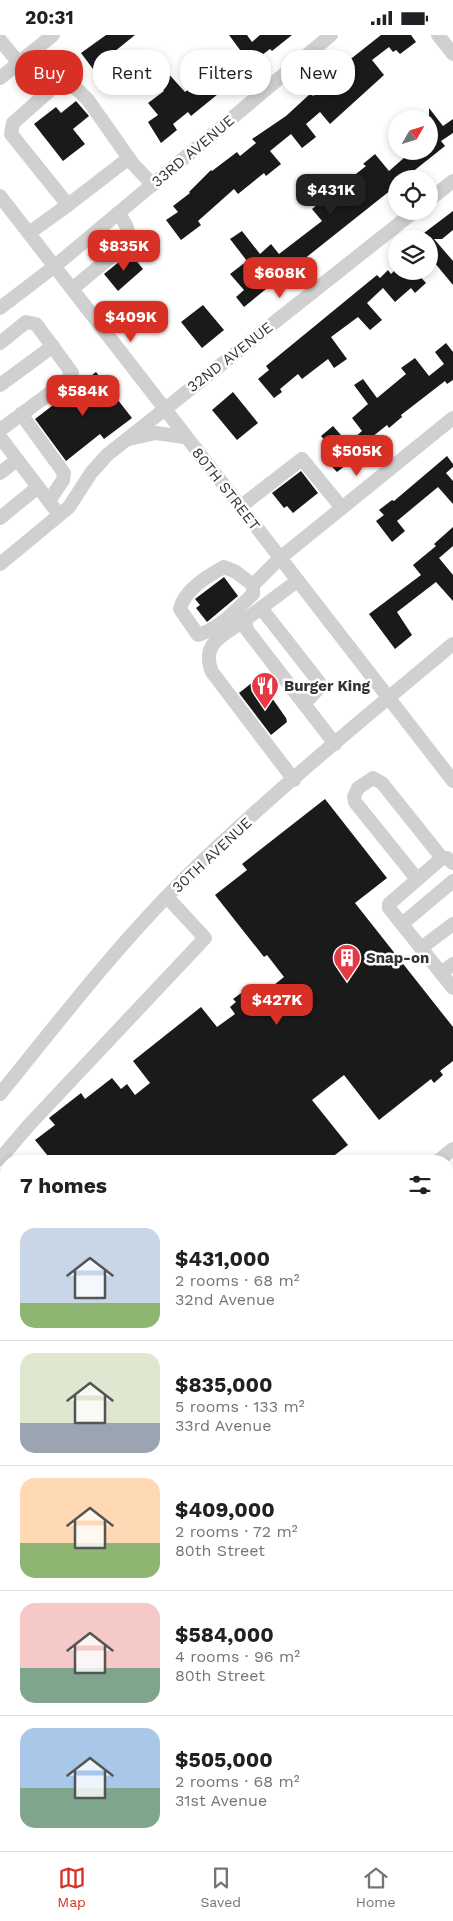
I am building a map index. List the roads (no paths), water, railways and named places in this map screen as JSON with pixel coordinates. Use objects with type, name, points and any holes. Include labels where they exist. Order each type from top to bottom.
[{"type":"street","points":[[35,50],[53,35]]},
{"type":"street","name":"33RD AVENUE","points":[[0,307],[55,266],[331,35]]},
{"type":"street","points":[[438,35],[453,54]]},
{"type":"street","points":[[0,39],[15,56]]},
{"type":"street","points":[[0,78],[15,66]]},
{"type":"street","points":[[46,95],[13,123],[11,134],[68,205]]},
{"type":"street","points":[[83,95],[98,112],[129,158],[153,185]]},
{"type":"street","points":[[29,233],[129,158]]},
{"type":"street","points":[[438,193],[453,181]]},
{"type":"street","name":"80TH STREET","points":[[0,196],[184,437],[453,781]]},
{"type":"street","points":[[72,289],[125,245],[129,235],[128,225],[118,213]]},
{"type":"street","name":"32ND AVENUE","points":[[0,564],[70,507],[91,473],[107,455],[404,220]]},
{"type":"street","points":[[0,343],[26,322],[36,324],[72,373],[70,377],[0,430]]},
{"type":"street","points":[[0,385],[53,347]]},
{"type":"street","points":[[21,414],[64,473],[62,480],[49,501]]},
{"type":"street","points":[[253,585],[236,572],[224,567],[211,574],[182,599],[180,609],[198,635],[226,619],[253,594],[253,585],[280,558],[453,418]]},
{"type":"street","points":[[125,440],[156,433],[184,437]]},
{"type":"street","points":[[0,437],[60,516]]},
{"type":"street","points":[[240,507],[302,459],[342,508]]},
{"type":"street","points":[[0,473],[17,460]]},
{"type":"street","points":[[0,518],[38,487]]},
{"type":"street","points":[[294,780],[212,672],[207,661],[212,644],[297,581]]},
{"type":"street","points":[[261,608],[319,682],[320,687],[304,704]]},
{"type":"street","points":[[245,620],[247,630],[335,744]]},
{"type":"street","name":"30TH AVENUE","points":[[0,1095],[116,950],[202,862],[389,697],[453,644]]},
{"type":"street","points":[[417,879],[355,802],[354,797],[358,788],[373,778],[382,783],[448,860],[417,879],[389,904],[389,908],[453,988]]},
{"type":"street","points":[[402,923],[453,881]]},
{"type":"street","points":[[3,1155],[29,1125],[205,938],[167,897]]},
{"type":"street","points":[[421,948],[453,923]]},
{"type":"street","points":[[441,973],[453,964]]},
{"type":"place","name":"Burger King","points":[[265,710]]},
{"type":"place","name":"Snap-on","points":[[347,982]]}]
